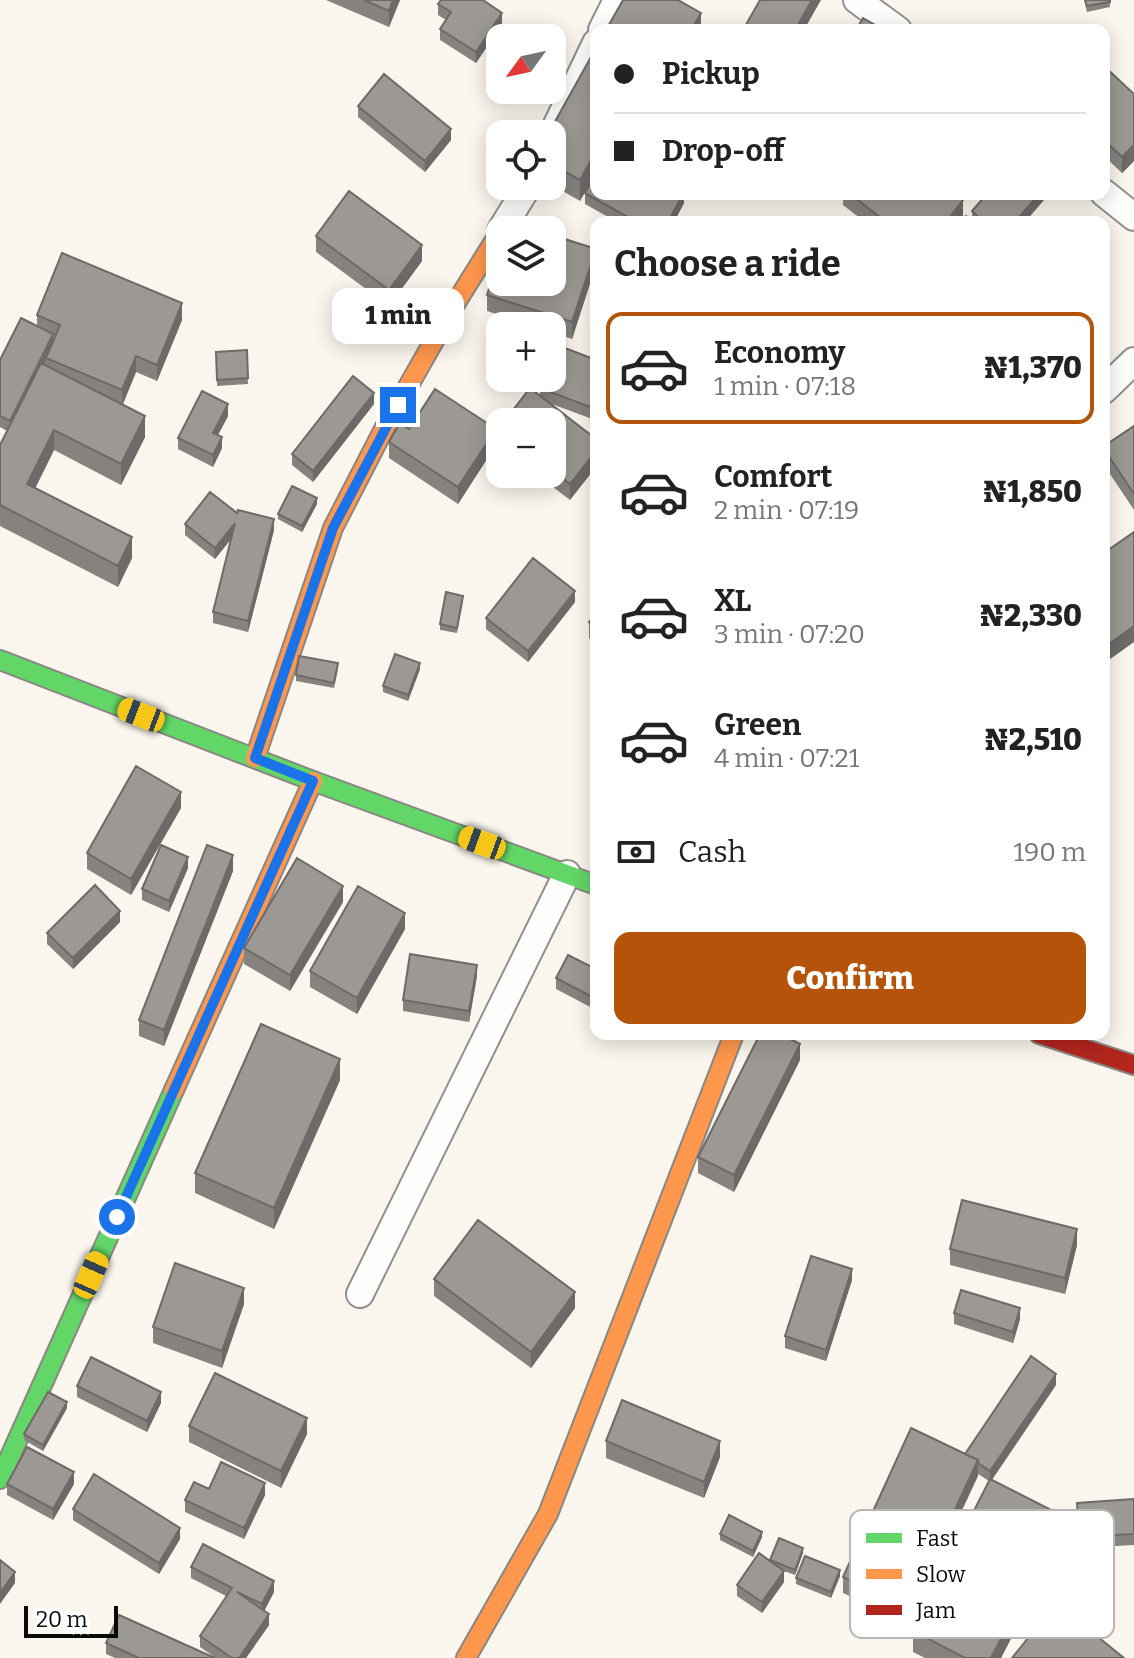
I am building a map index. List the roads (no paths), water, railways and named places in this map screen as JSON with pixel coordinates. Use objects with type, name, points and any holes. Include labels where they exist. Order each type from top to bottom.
[{"type":"main road","points":[[255,758],[333,528],[392,415],[486,254]]},
{"type":"main road","points":[[0,660],[313,781],[590,883]]},
{"type":"main road","points":[[0,1479],[313,781]]},
{"type":"main road","points":[[466,1658],[548,1514],[732,1040]]},
{"type":"main road","points":[[1057,1040],[1134,1065]]},
{"type":"street","points":[[605,24],[617,0]]},
{"type":"street","points":[[857,0],[890,24]]},
{"type":"street","points":[[559,120],[590,56]]},
{"type":"street","points":[[1110,198],[1134,217]]},
{"type":"street","points":[[1110,384],[1134,361]]},
{"type":"street","points":[[360,1294],[567,874]]}]
